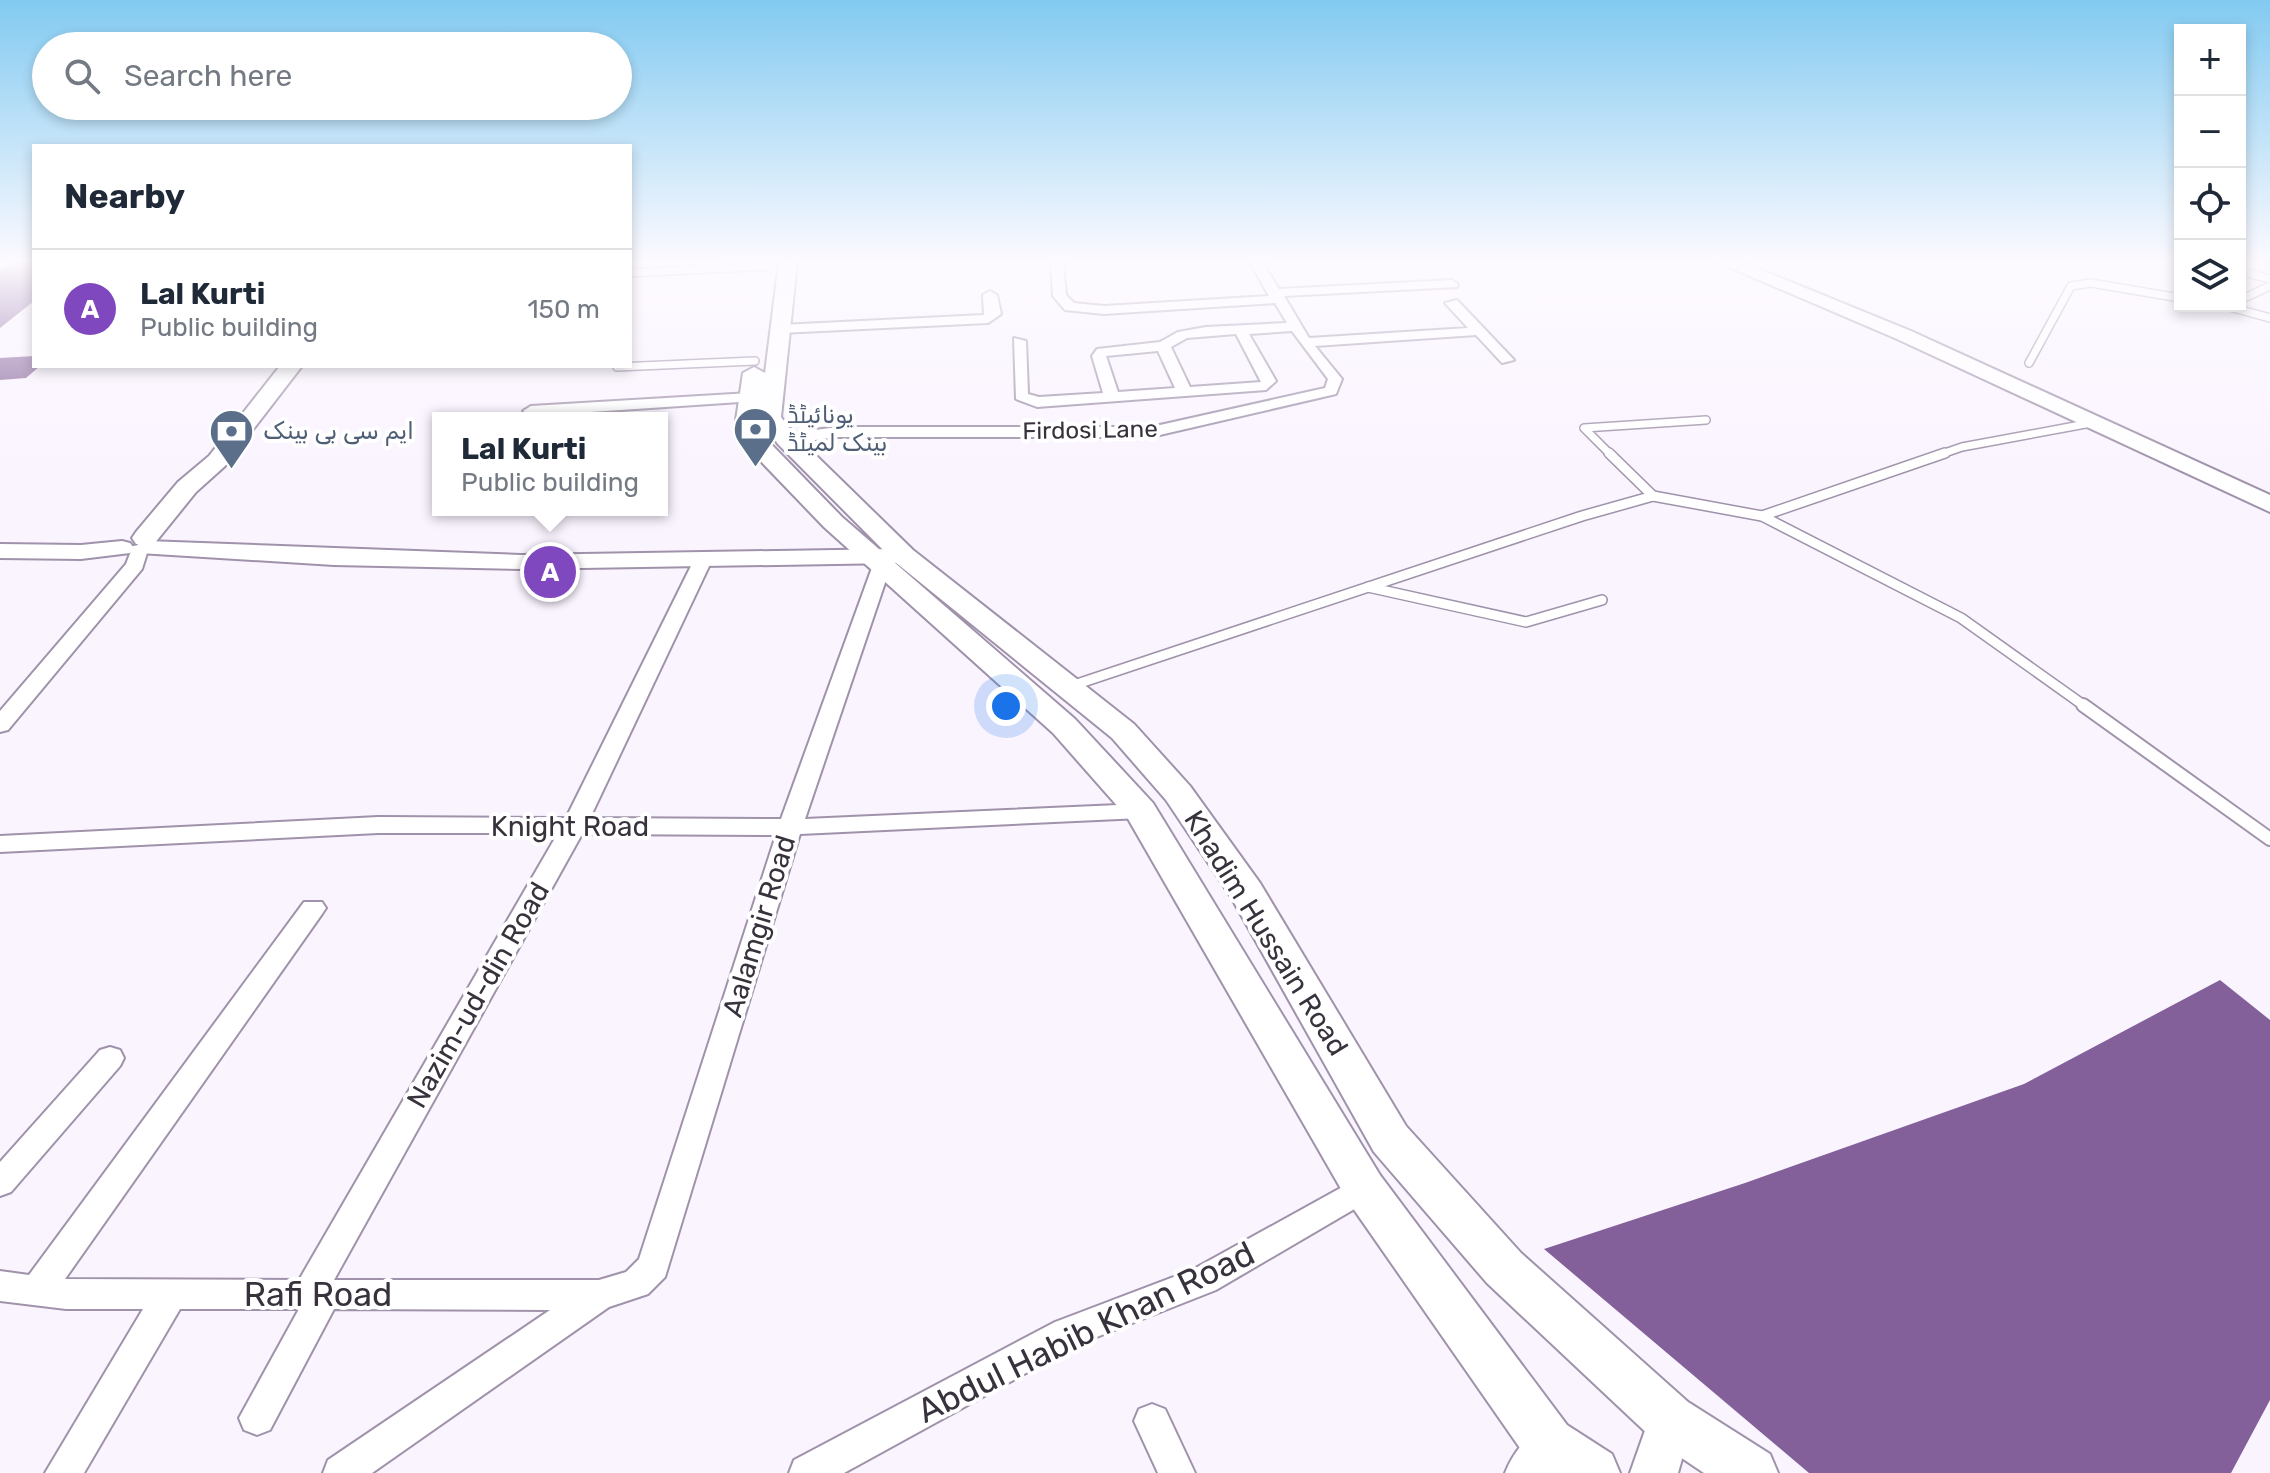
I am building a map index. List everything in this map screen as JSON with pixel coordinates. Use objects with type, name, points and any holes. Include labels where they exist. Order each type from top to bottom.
[{"type":"main road","name":"Khadim Hussain Road","points":[[762,331],[747,420],[757,444],[886,559],[1064,726],[1141,811],[1364,1188],[1548,1443],[1593,1473]]},
{"type":"main road","name":"Khadim Hussain Road","points":[[780,331],[770,417],[886,559],[1069,687],[1123,731],[1178,793],[1247,892],[1390,1139],[1504,1268],[1670,1420],[1751,1473]]},
{"type":"main road","points":[[1894,331],[2270,504]]},
{"type":"main road","points":[[1921,331],[2270,491]]},
{"type":"main road","points":[[187,487],[196,462],[270,368]]},
{"type":"main road","points":[[138,546],[187,487],[217,461],[289,368]]},
{"type":"street","points":[[1112,397],[1099,356],[1102,352],[1163,346],[1183,335],[1232,331]]},
{"type":"street","points":[[1019,341],[1021,396],[1027,400],[1266,386],[1269,381],[1240,331]]},
{"type":"street","name":"Firdosi Lane","points":[[786,439],[837,432],[1151,432],[1331,391],[1335,379],[1297,331]]},
{"type":"street","points":[[1305,342],[1480,331],[1507,360]]},
{"type":"street","points":[[1163,346],[1185,393]]},
{"type":"street","points":[[531,411],[750,398]]},
{"type":"street","points":[[0,551],[81,552],[138,546],[281,558],[616,564],[886,559]]},
{"type":"street","points":[[0,725],[135,565],[138,546]]},
{"type":"street","name":"Aalamgir Road","points":[[636,1284],[653,1267],[790,827],[886,559]]},
{"type":"street","name":"Nazim-ud-din Road","points":[[257,1418],[316,1294],[574,827],[702,562]]},
{"type":"street","name":"Knight Road","points":[[0,844],[378,825],[790,827],[1141,811]]},
{"type":"street","points":[[37,1291],[313,908]]},
{"type":"street","points":[[0,1183],[110,1058]]},
{"type":"street","name":"Abdul Habib Khan Road","points":[[807,1473],[1067,1333],[1204,1280],[1364,1188]]},
{"type":"street","name":"Rafi Road","points":[[0,1286],[37,1291],[171,1294],[599,1295],[636,1284]]},
{"type":"street","points":[[63,1473],[171,1294]]},
{"type":"street","points":[[341,1473],[599,1295]]},
{"type":"street","points":[[1654,1473],[1670,1420]]},
{"type":"street","points":[[1152,1421],[1177,1473]]},
{"type":"street","points":[[1523,1473],[1548,1443]]},
{"type":"lane","points":[[2029,363],[2047,331]]},
{"type":"lane","points":[[632,366],[755,361]]},
{"type":"lane","points":[[1653,496],[1584,428],[1706,420]]},
{"type":"lane","points":[[1762,516],[1962,447],[2091,423]]},
{"type":"lane","points":[[1069,687],[1582,516],[1653,496],[1762,516],[1961,618],[2270,839]]},
{"type":"lane","points":[[1367,587],[1526,622],[1602,600]]},
{"type":"building","points":[[32,356],[32,368],[38,368],[26,378],[0,380],[0,358]]},
{"type":"building","points":[[2220,980],[2270,1020],[2270,1400],[2231,1473],[1809,1473],[1544,1249],[1745,1183],[2024,1084]]},
{"type":"place","name":"یونائیٹڈ بینک لمیٹڈ","points":[[756,468]]},
{"type":"place","name":"ایم سی بی بینک","points":[[232,470]]},
{"type":"place","name":"Lal Kurti","points":[[550,572]]}]
